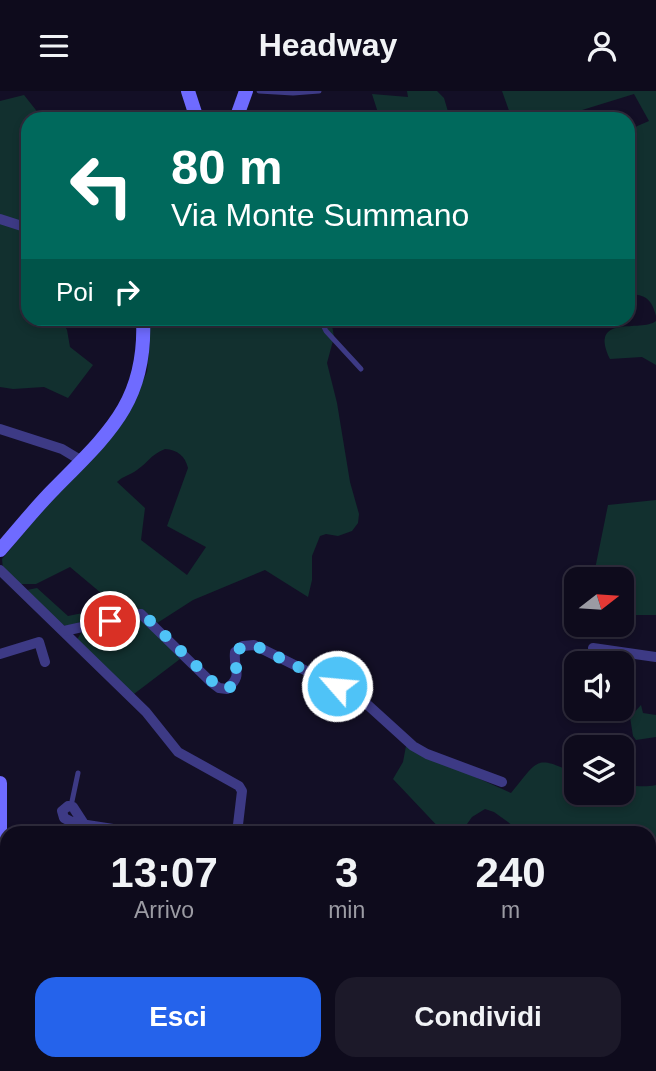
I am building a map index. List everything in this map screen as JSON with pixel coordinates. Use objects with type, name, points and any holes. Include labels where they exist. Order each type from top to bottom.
[{"type":"street","points":[[188,91],[195,112]]},
{"type":"street","points":[[238,112],[246,91]]},
{"type":"street","points":[[0,219],[21,226]]},
{"type":"street","points":[[0,549],[108,433],[133,392],[142,356],[143,326]]},
{"type":"street","points":[[0,429],[62,449],[82,461]]},
{"type":"street","points":[[0,570],[146,712],[178,752],[239,786],[242,791],[238,826]]},
{"type":"street","points":[[64,631],[141,614],[211,682],[219,688],[228,689],[236,682],[238,675],[234,663],[235,652],[243,646],[254,645],[359,697],[413,746],[426,754],[502,782]]},
{"type":"street","points":[[0,655],[39,642],[45,662]]},
{"type":"street","points":[[593,648],[656,657]]},
{"type":"street","points":[[0,783],[0,848]]},
{"type":"street","points":[[71,806],[85,824],[97,826]]},
{"type":"lane","points":[[259,91],[319,91]]},
{"type":"lane","points":[[324,326],[361,369]]},
{"type":"lane","points":[[71,806],[78,773]]},
{"type":"green space","points":[[407,91],[437,91],[444,98],[448,112],[378,112],[372,94],[408,97]]},
{"type":"green space","points":[[502,91],[656,91],[656,316],[647,299],[635,295],[635,127],[649,121],[634,94],[576,112],[510,112]]},
{"type":"green space","points":[[24,95],[37,112],[21,112],[21,326],[65,326],[70,347],[93,365],[68,398],[44,387],[0,387],[0,101]]},
{"type":"green space","points":[[656,321],[656,365],[642,357],[610,359],[605,345],[606,335],[611,330]]},
{"type":"green space","points":[[148,326],[332,326],[334,337],[327,363],[337,403],[350,482],[359,514],[358,523],[352,531],[338,536],[320,536],[312,556],[312,580],[308,597],[265,570],[193,600],[151,627],[180,659],[130,697],[75,643],[84,628],[127,619],[124,611],[66,626],[61,624],[27,590],[37,588],[68,616],[102,609],[107,604],[107,598],[70,567],[36,584],[20,584],[3,569],[2,559],[131,406],[147,372],[150,338]],"holes":[[[165,449],[177,452],[188,468],[167,526],[206,547],[187,575],[141,540],[145,508],[117,482]]]},
{"type":"green space","points":[[656,500],[656,615],[634,615],[634,567],[595,567],[608,505]]},
{"type":"green space","points":[[641,705],[643,713],[656,715],[656,737],[636,740],[631,721],[634,721],[634,713]]},
{"type":"green space","points":[[406,746],[511,793],[533,767],[544,763],[552,764],[564,769],[564,805],[634,805],[634,786],[656,785],[656,826],[513,826],[485,809],[472,817],[466,826],[437,826],[393,779],[403,762]]},
{"type":"route","points":[[110,621],[141,614],[145,616],[219,688],[228,689],[236,682],[238,675],[234,663],[235,652],[243,646],[254,645],[337,686]]}]
